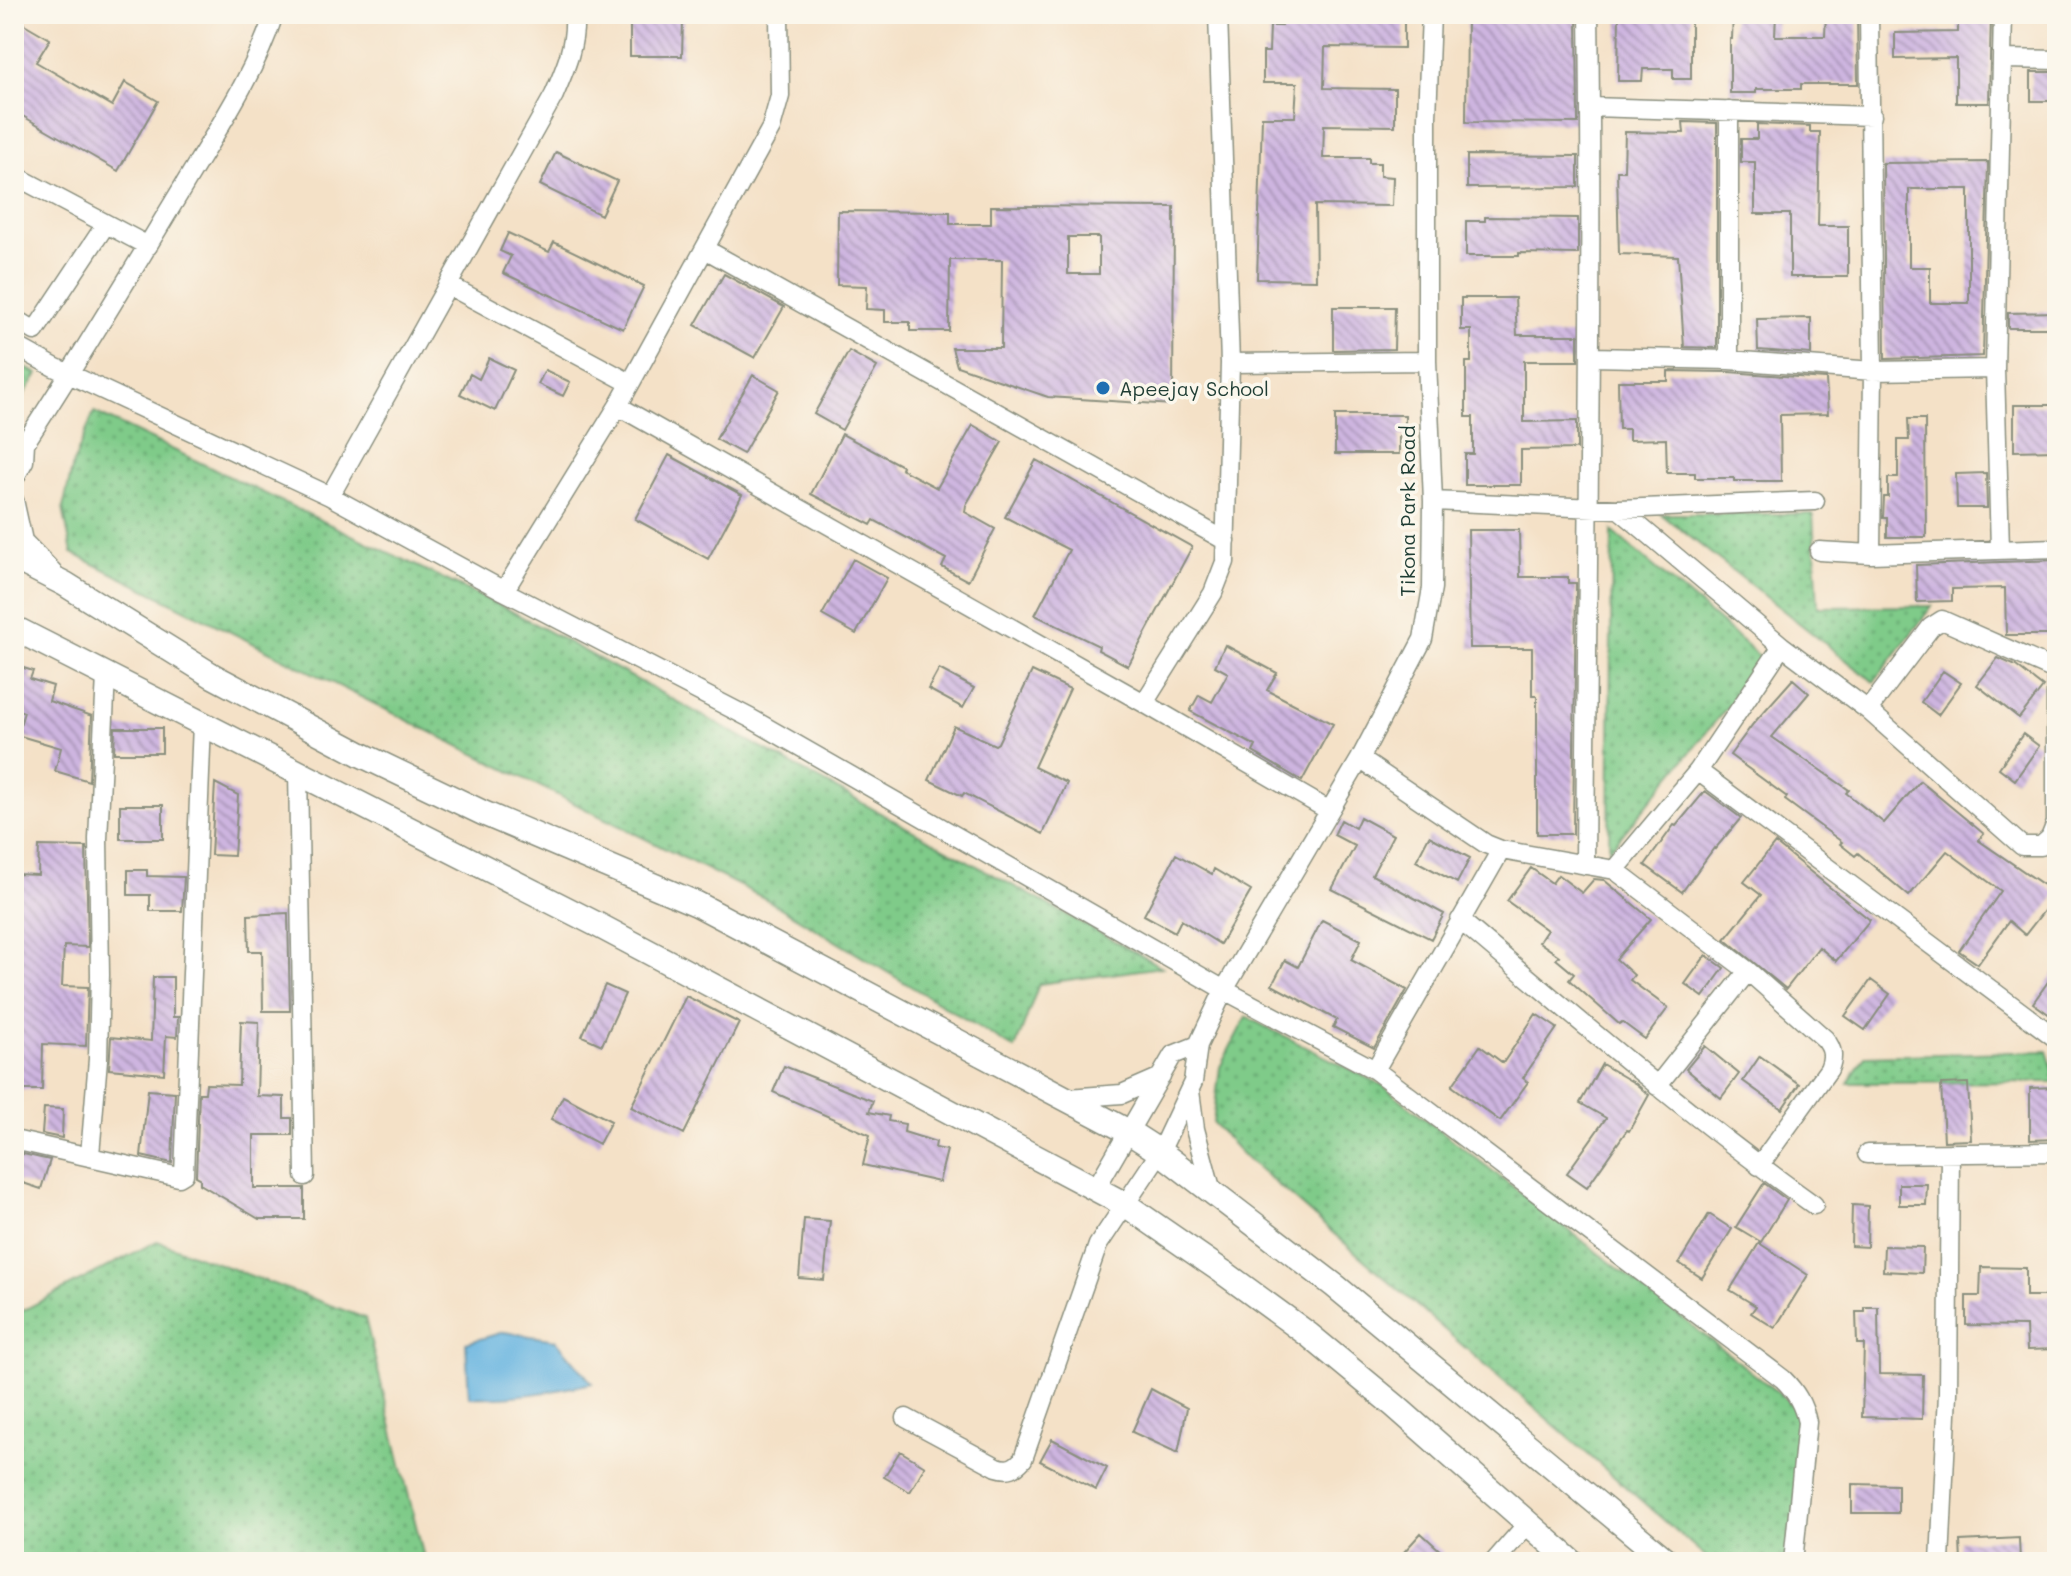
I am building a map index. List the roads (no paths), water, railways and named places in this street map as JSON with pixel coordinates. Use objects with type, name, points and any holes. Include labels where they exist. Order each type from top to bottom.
[{"type":"street","points":[[14,479],[24,461],[20,447],[70,374],[218,129],[269,32],[274,14]]},
{"type":"street","points":[[330,496],[562,77],[576,35],[574,14]]},
{"type":"street","points":[[504,591],[618,406],[777,112],[781,76],[779,14]]},
{"type":"street","points":[[1144,703],[1213,593],[1225,562],[1230,363],[1218,14]]},
{"type":"street","name":"Tikona Park Road","points":[[906,1418],[997,1467],[1007,1470],[1016,1467],[1023,1459],[1105,1231],[1160,1152],[1190,1091],[1198,1045],[1224,990],[1360,759],[1423,639],[1432,588],[1433,501],[1427,361],[1427,117],[1431,14]]},
{"type":"street","points":[[1585,865],[1592,357],[1589,14]]},
{"type":"street","points":[[1869,14],[1873,371],[1871,554]]},
{"type":"street","points":[[2000,549],[1995,369],[2003,14]]},
{"type":"street","points":[[2003,59],[2057,60]]},
{"type":"street","points":[[1591,107],[1872,116]]},
{"type":"street","points":[[1729,111],[1729,360]]},
{"type":"street","points":[[14,175],[148,246]]},
{"type":"street","points":[[14,318],[35,331],[106,224]]},
{"type":"street","points":[[705,249],[1226,541]]},
{"type":"street","points":[[448,285],[630,383]]},
{"type":"street","points":[[14,345],[330,496],[504,591],[750,718],[1224,990],[1375,1070],[1783,1379],[1795,1392],[1804,1407],[1807,1422],[1793,1562]]},
{"type":"street","points":[[1592,357],[1729,360],[1873,371],[1995,369]]},
{"type":"street","points":[[1230,363],[1427,361]]},
{"type":"street","points":[[618,406],[1328,810]]},
{"type":"street","points":[[14,500],[23,541],[65,584]]},
{"type":"street","points":[[1433,501],[1619,509],[1815,501]]},
{"type":"street","points":[[1619,509],[1782,646],[1868,710],[2016,842],[2022,846],[2041,846],[2050,838],[2056,823],[2057,671],[1942,620],[1931,627],[1868,710]]},
{"type":"street","points":[[1819,551],[1871,554],[2057,548]]},
{"type":"street","points":[[14,558],[65,584],[213,676],[360,754],[483,813],[697,904],[1129,1132],[1160,1152],[1335,1286],[1668,1562]]},
{"type":"street","points":[[14,628],[596,924],[1126,1205],[1309,1335],[1572,1562]]},
{"type":"street","points":[[1615,870],[1698,771],[1782,646]]},
{"type":"street","points":[[90,1155],[98,1059],[98,839],[106,676]]},
{"type":"street","points":[[14,1140],[179,1177],[184,1174],[202,723]]},
{"type":"street","points":[[1360,759],[1468,834],[1501,850],[1615,870],[1748,971],[1825,1039],[1833,1055],[1829,1069],[1759,1166]]},
{"type":"street","points":[[298,771],[305,1176]]},
{"type":"street","points":[[1698,771],[2057,1039]]},
{"type":"street","points":[[1375,1070],[1501,850]]},
{"type":"street","points":[[1460,920],[1657,1086],[1814,1205]]},
{"type":"street","points":[[1657,1086],[1748,971]]},
{"type":"street","points":[[1096,1188],[1173,1055],[1198,1045]]},
{"type":"street","points":[[1068,1098],[1122,1094],[1161,1077]]},
{"type":"street","name":"Tikona Park Road","points":[[1190,1091],[1195,1129],[1212,1192]]},
{"type":"street","points":[[1867,1154],[2057,1152]]},
{"type":"street","points":[[1940,1562],[1948,1393],[1950,1153]]},
{"type":"street","points":[[1494,1562],[1528,1523]]},
{"type":"water","points":[[504,1332],[556,1340],[592,1383],[531,1394],[469,1397],[466,1343]]},
{"type":"place","name":"Apeejay School","points":[[1103,388]]}]
